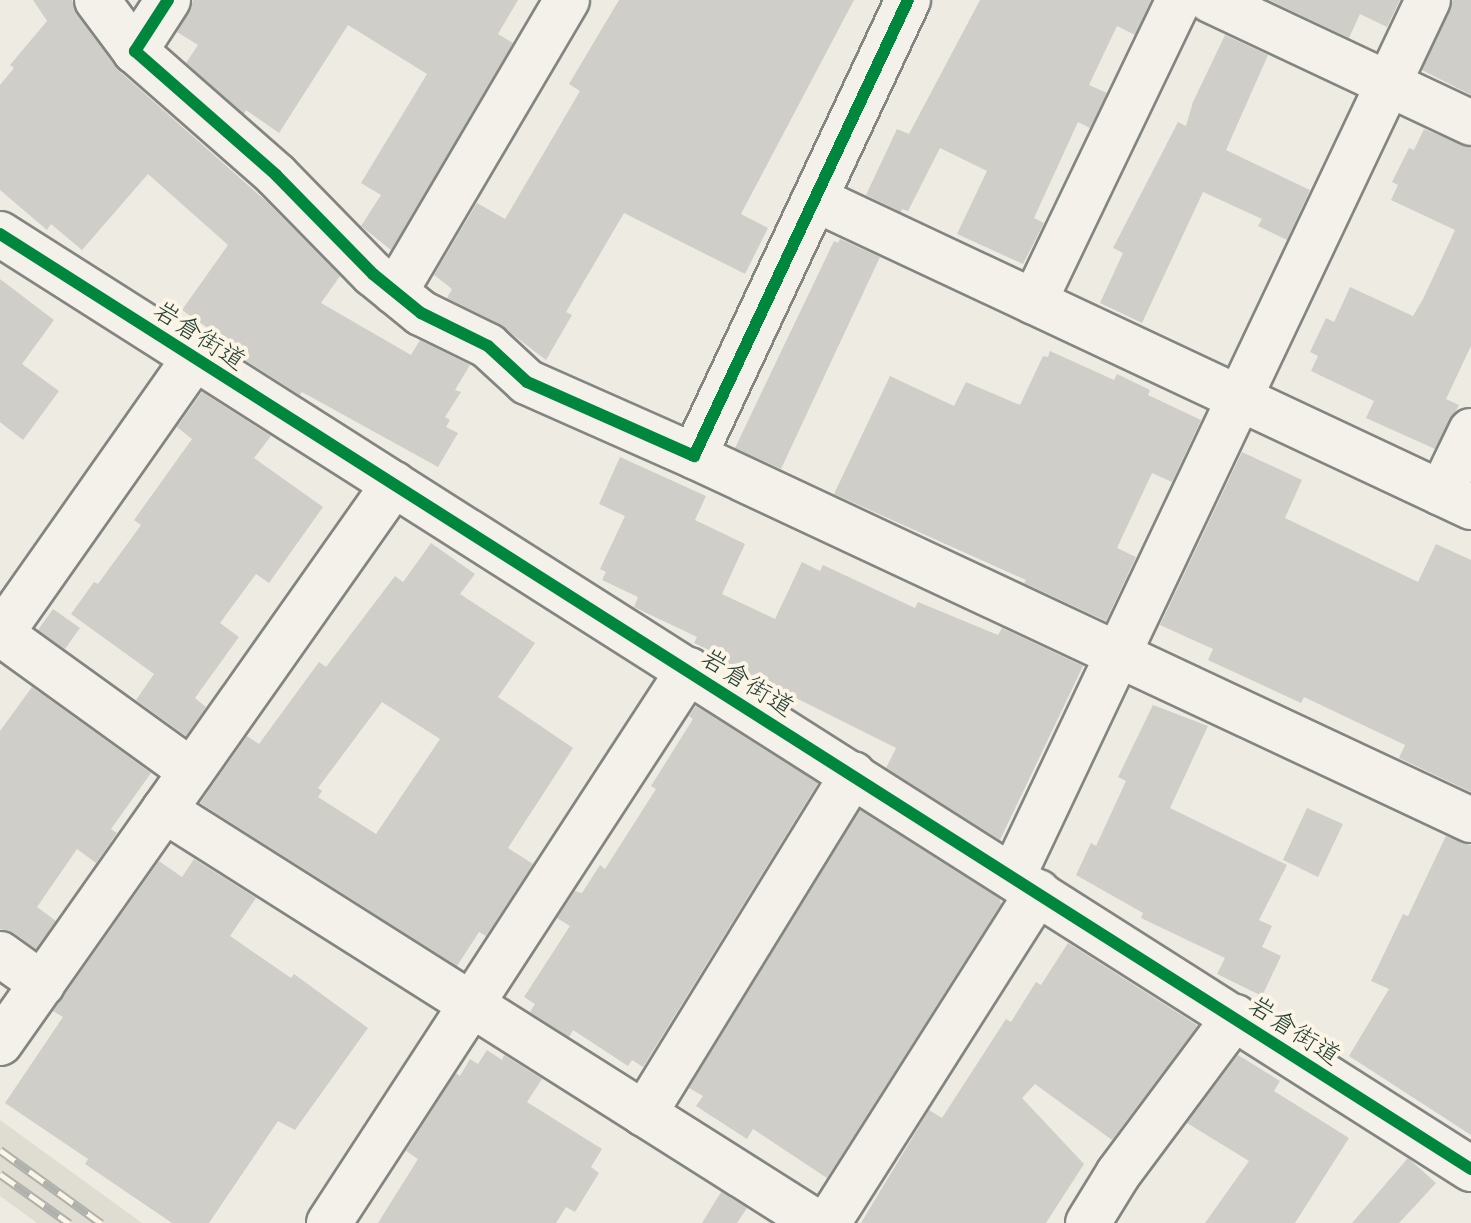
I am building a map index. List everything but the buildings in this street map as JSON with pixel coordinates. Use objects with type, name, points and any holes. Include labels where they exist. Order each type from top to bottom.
[{"type":"street","points":[[97,0],[135,51],[276,175],[395,292],[421,313],[488,346],[527,382],[694,456],[1471,820]]},
{"type":"street","points":[[135,51],[168,0]]},
{"type":"street","points":[[395,292],[567,0]]},
{"type":"street","points":[[694,456],[908,0]]},
{"type":"street","points":[[1034,302],[1179,0]]},
{"type":"street","points":[[1210,0],[1471,123]]},
{"type":"street","points":[[828,1223],[1026,884],[1118,655],[1428,0]]},
{"type":"street","points":[[815,199],[1456,500],[1471,431]]},
{"type":"street","name":"岩倉街道","points":[[0,234],[1471,1169]]},
{"type":"street","points":[[191,771],[0,634],[195,358]]},
{"type":"street","points":[[0,1043],[394,484]]},
{"type":"street","points":[[329,1223],[689,670]]},
{"type":"street","points":[[644,1114],[853,774]]},
{"type":"street","points":[[164,810],[817,1223]]},
{"type":"street","points":[[0,954],[42,984]]},
{"type":"street","points":[[1088,1223],[1118,1174],[1235,1017]]},
{"type":"shaded area","points":[[0,1120],[142,1223],[37,1223],[0,1196]]},
{"type":"railway","points":[[0,1150],[101,1223]]},
{"type":"railway","points":[[0,1174],[69,1223]]},
{"type":"cycle path","points":[[168,0],[135,51],[276,175],[373,274],[421,313],[488,346],[527,382],[694,456],[908,0]]},
{"type":"cycle path","points":[[0,234],[1471,1169]]}]
